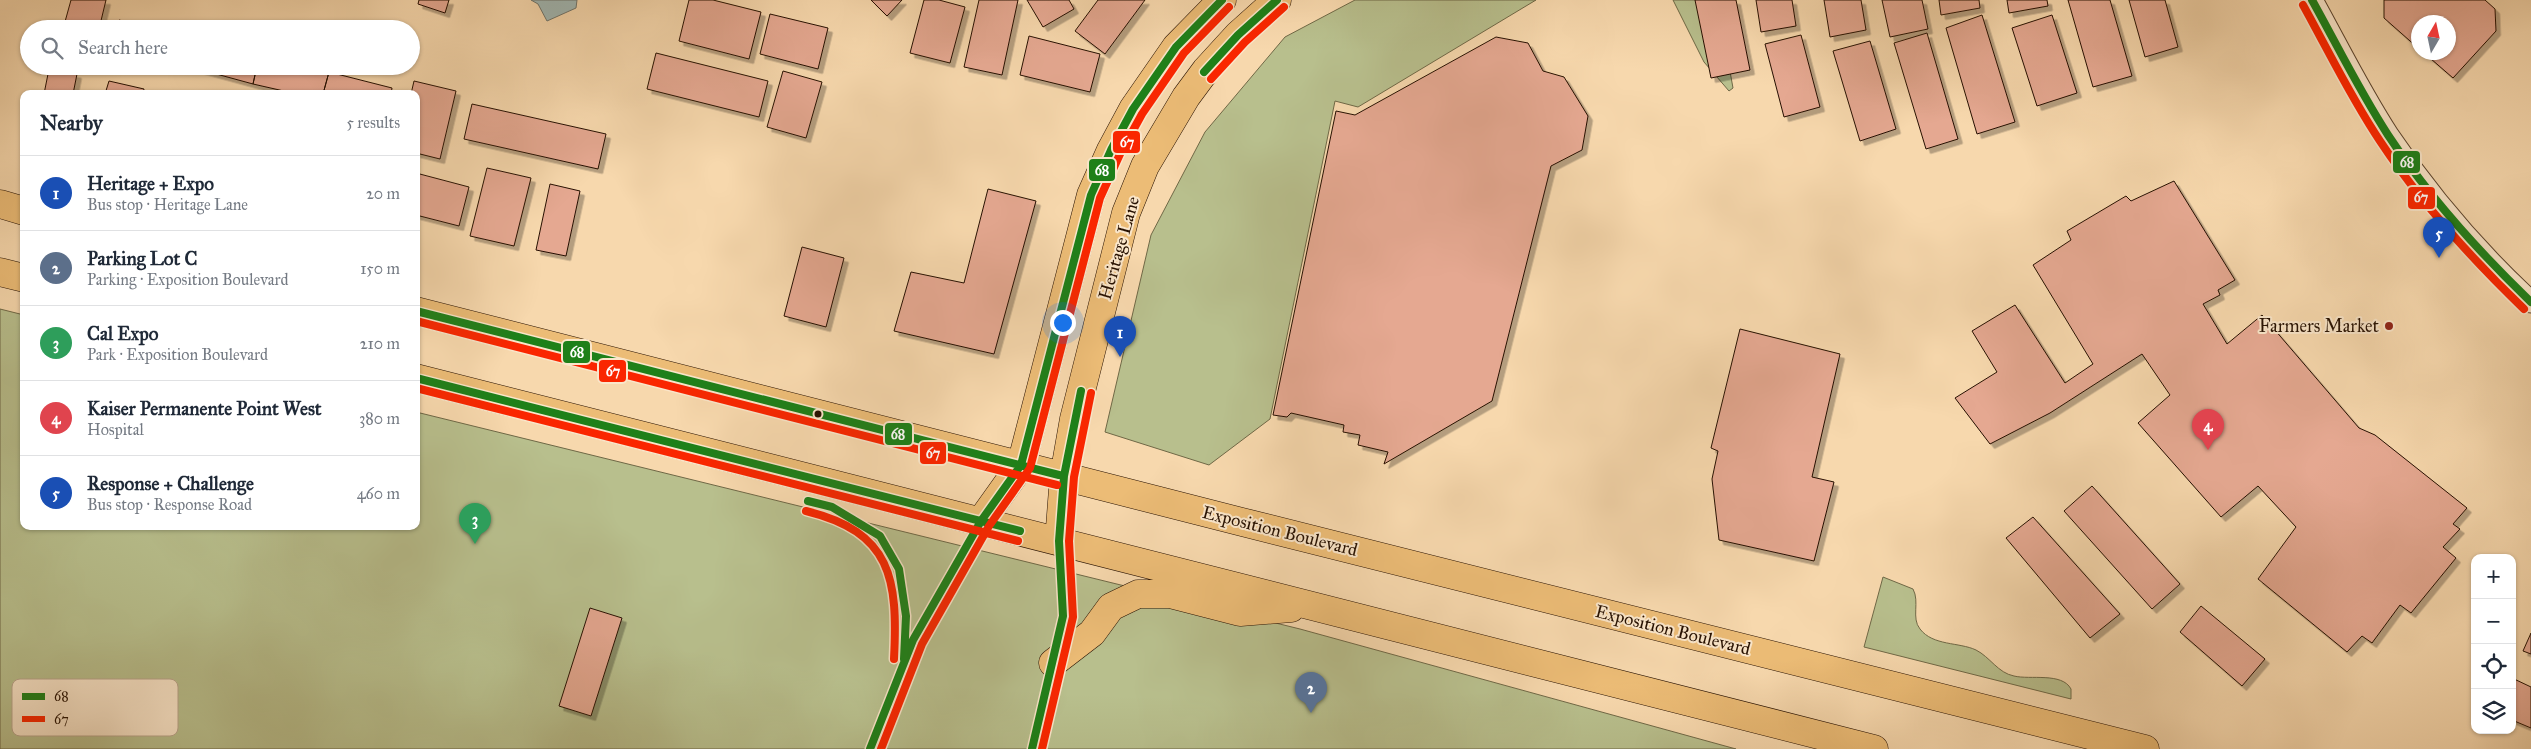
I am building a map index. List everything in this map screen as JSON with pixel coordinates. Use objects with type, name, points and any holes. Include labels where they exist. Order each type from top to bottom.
[{"type":"main road","points":[[981,521],[1020,465],[1091,195],[1120,132],[1154,76],[1176,46],[1222,0]]},
{"type":"main road","name":"Heritage Lane","points":[[1059,541],[1064,476],[1074,419],[1126,213],[1145,166],[1166,128],[1206,70],[1238,35],[1276,0]]},
{"type":"main road","points":[[0,204],[20,209]]},
{"type":"main road","points":[[0,272],[20,277]]},
{"type":"main road","name":"Exposition Boulevard","points":[[420,312],[2145,749]]},
{"type":"main road","points":[[420,379],[1874,749]]},
{"type":"main road","points":[[1053,663],[1092,633],[1111,607],[1138,594],[1170,594],[1240,612],[1316,606]]},
{"type":"street","points":[[2312,0],[2388,135],[2425,186],[2465,235],[2531,302]]},
{"type":"green space","points":[[1355,0],[1536,0],[1358,107],[1335,101],[1270,419],[1209,465],[1105,432],[1151,235],[1205,132],[1285,37]]},
{"type":"green space","points":[[1673,0],[1717,0],[1733,88],[1729,91],[1704,62]]},
{"type":"green space","points":[[0,309],[20,314],[20,530],[420,530],[420,413],[1300,629],[1736,749],[0,749]]},
{"type":"green space","points":[[1883,577],[1913,589],[1916,599],[1917,625],[1925,634],[1939,641],[1976,650],[2008,674],[2021,677],[2061,680],[2071,689],[2071,699],[1864,647]]},
{"type":"water","points":[[531,0],[577,0],[576,8],[547,21],[538,4]]},
{"type":"building","points":[[71,0],[106,0],[101,20],[65,20]]},
{"type":"building","points":[[419,0],[449,0],[445,13],[418,4]]},
{"type":"building","points":[[689,0],[713,0],[761,12],[749,59],[679,41]]},
{"type":"building","points":[[871,0],[902,0],[887,16]]},
{"type":"building","points":[[924,0],[939,0],[965,7],[950,63],[910,53]]},
{"type":"building","points":[[979,0],[1018,0],[1002,75],[964,67]]},
{"type":"building","points":[[1027,0],[1069,0],[1074,9],[1043,27]]},
{"type":"building","points":[[1098,0],[1145,0],[1105,54],[1075,31]]},
{"type":"building","points":[[1695,0],[1736,0],[1750,70],[1711,78]]},
{"type":"building","points":[[1756,0],[1792,0],[1796,26],[1761,32]]},
{"type":"building","points":[[1824,0],[1861,0],[1866,30],[1830,37]]},
{"type":"building","points":[[1882,0],[1922,0],[1928,29],[1890,37]]},
{"type":"building","points":[[1939,0],[1979,0],[1980,8],[1941,15]]},
{"type":"building","points":[[2007,0],[2047,0],[2048,6],[2009,13]]},
{"type":"building","points":[[2068,0],[2110,0],[2132,76],[2093,87]]},
{"type":"building","points":[[2129,0],[2165,0],[2178,47],[2145,57]]},
{"type":"building","points":[[2384,0],[2485,0],[2495,9],[2496,31],[2453,78],[2432,60],[2456,60],[2456,15],[2411,15],[2411,42],[2384,18]]},
{"type":"building","points":[[770,14],[828,28],[818,69],[760,54]]},
{"type":"building","points":[[1982,15],[2015,122],[1977,134],[1946,28]]},
{"type":"building","points":[[2052,15],[2077,93],[2037,106],[2012,28]]},
{"type":"building","points":[[1927,33],[1958,139],[1926,149],[1894,43]]},
{"type":"building","points":[[1801,35],[1820,107],[1784,117],[1765,44]]},
{"type":"building","points":[[1029,36],[1100,54],[1090,92],[1020,75]]},
{"type":"building","points":[[1496,37],[1528,43],[1543,71],[1564,77],[1588,116],[1582,150],[1551,166],[1492,401],[1384,464],[1388,452],[1358,445],[1360,435],[1343,432],[1344,425],[1291,413],[1287,417],[1273,415],[1336,111],[1355,115]]},
{"type":"building","points":[[1870,41],[1896,129],[1860,141],[1833,51]]},
{"type":"building","points":[[656,53],[768,81],[759,117],[647,89]]},
{"type":"building","points":[[783,71],[822,82],[806,138],[767,127]]},
{"type":"building","points":[[48,75],[77,75],[74,90],[45,90]]},
{"type":"building","points":[[220,75],[255,75],[253,84]]},
{"type":"building","points":[[255,75],[328,75],[324,90],[279,90],[253,84]]},
{"type":"building","points":[[328,75],[341,75],[392,88],[392,90],[324,90]]},
{"type":"building","points":[[109,81],[144,89],[144,90],[106,90]]},
{"type":"building","points":[[414,81],[456,91],[440,159],[420,154],[420,90],[412,90]]},
{"type":"building","points":[[472,104],[606,134],[598,169],[464,139]]},
{"type":"building","points":[[487,168],[531,178],[514,246],[470,236]]},
{"type":"building","points":[[420,174],[469,187],[459,226],[420,216]]},
{"type":"building","points":[[2174,181],[2235,280],[2218,290],[2220,295],[2203,304],[2227,344],[2262,315],[2359,428],[2375,435],[2467,508],[2453,524],[2460,529],[2443,547],[2456,558],[2411,613],[2400,605],[2372,643],[2362,636],[2347,652],[2258,579],[2296,527],[2258,486],[2221,517],[2138,423],[2170,395],[2142,354],[2050,413],[1990,444],[1955,398],[1997,372],[1972,331],[2015,305],[2065,383],[2093,364],[2033,265],[2071,240],[2067,231],[2126,196],[2131,201]]},
{"type":"building","points":[[550,184],[580,191],[566,256],[536,250]]},
{"type":"building","points":[[988,189],[1036,201],[994,354],[894,331],[911,272],[964,283]]},
{"type":"building","points":[[802,247],[844,258],[826,327],[784,316]]},
{"type":"building","points":[[1740,329],[1840,354],[1812,477],[1834,482],[1814,561],[1719,540],[1712,479],[1718,451],[1711,448]]},
{"type":"building","points":[[2092,486],[2180,584],[2152,609],[2064,511]]},
{"type":"building","points":[[2033,517],[2120,614],[2090,638],[2006,538]]},
{"type":"building","points":[[2201,606],[2265,659],[2242,686],[2180,632]]},
{"type":"building","points":[[590,608],[622,618],[591,716],[559,706]]},
{"type":"building","points":[[2531,633],[2531,654],[2523,651]]},
{"type":"building","points":[[2516,680],[2531,687],[2531,728],[2516,722]]},
{"type":"transit line","name":"68","points":[[870,749],[913,640],[981,521],[1021,465],[1091,195],[1111,150],[1133,109],[1176,47],[1222,0]]},
{"type":"transit line","name":"68","points":[[1204,72],[1238,35],[1277,0]]},
{"type":"transit line","name":"68","points":[[2312,0],[2368,102],[2404,158],[2455,223],[2531,302]]},
{"type":"transit line","name":"67","points":[[2303,5],[2359,108],[2396,164],[2448,229],[2524,309]]},
{"type":"transit line","name":"67","points":[[881,749],[922,644],[989,526],[1030,468],[1100,198],[1120,154],[1142,114],[1184,53],[1229,7]]},
{"type":"transit line","name":"67","points":[[1211,79],[1245,42],[1284,7]]},
{"type":"transit line","name":"68","points":[[420,312],[1059,475]]},
{"type":"transit line","name":"67","points":[[420,322],[1057,485]]},
{"type":"transit line","name":"68","points":[[420,379],[1020,531]]},
{"type":"transit line","name":"67","points":[[420,389],[1018,541]]},
{"type":"transit line","name":"68","points":[[1032,749],[1063,616],[1059,541],[1064,476],[1081,391]]},
{"type":"transit line","name":"67","points":[[1042,749],[1073,617],[1069,541],[1074,477],[1091,393]]},
{"type":"transit line","name":"68","points":[[808,501],[832,507],[880,536],[899,569],[906,616],[904,659]]},
{"type":"transit line","name":"67","points":[[806,511],[835,520],[857,532],[873,546],[884,563],[891,583],[894,605],[894,659]]},
{"type":"place","name":"Response + Challenge","points":[[2439,258]]},
{"type":"place","name":"Farmers Market","points":[[2389,326]]},
{"type":"place","name":"Heritage + Expo","points":[[1120,357]]},
{"type":"place","name":"Kaiser Permanente Point West","points":[[2208,450]]},
{"type":"place","name":"Cal Expo","points":[[475,544]]},
{"type":"place","name":"Parking Lot C","points":[[1311,713]]}]
